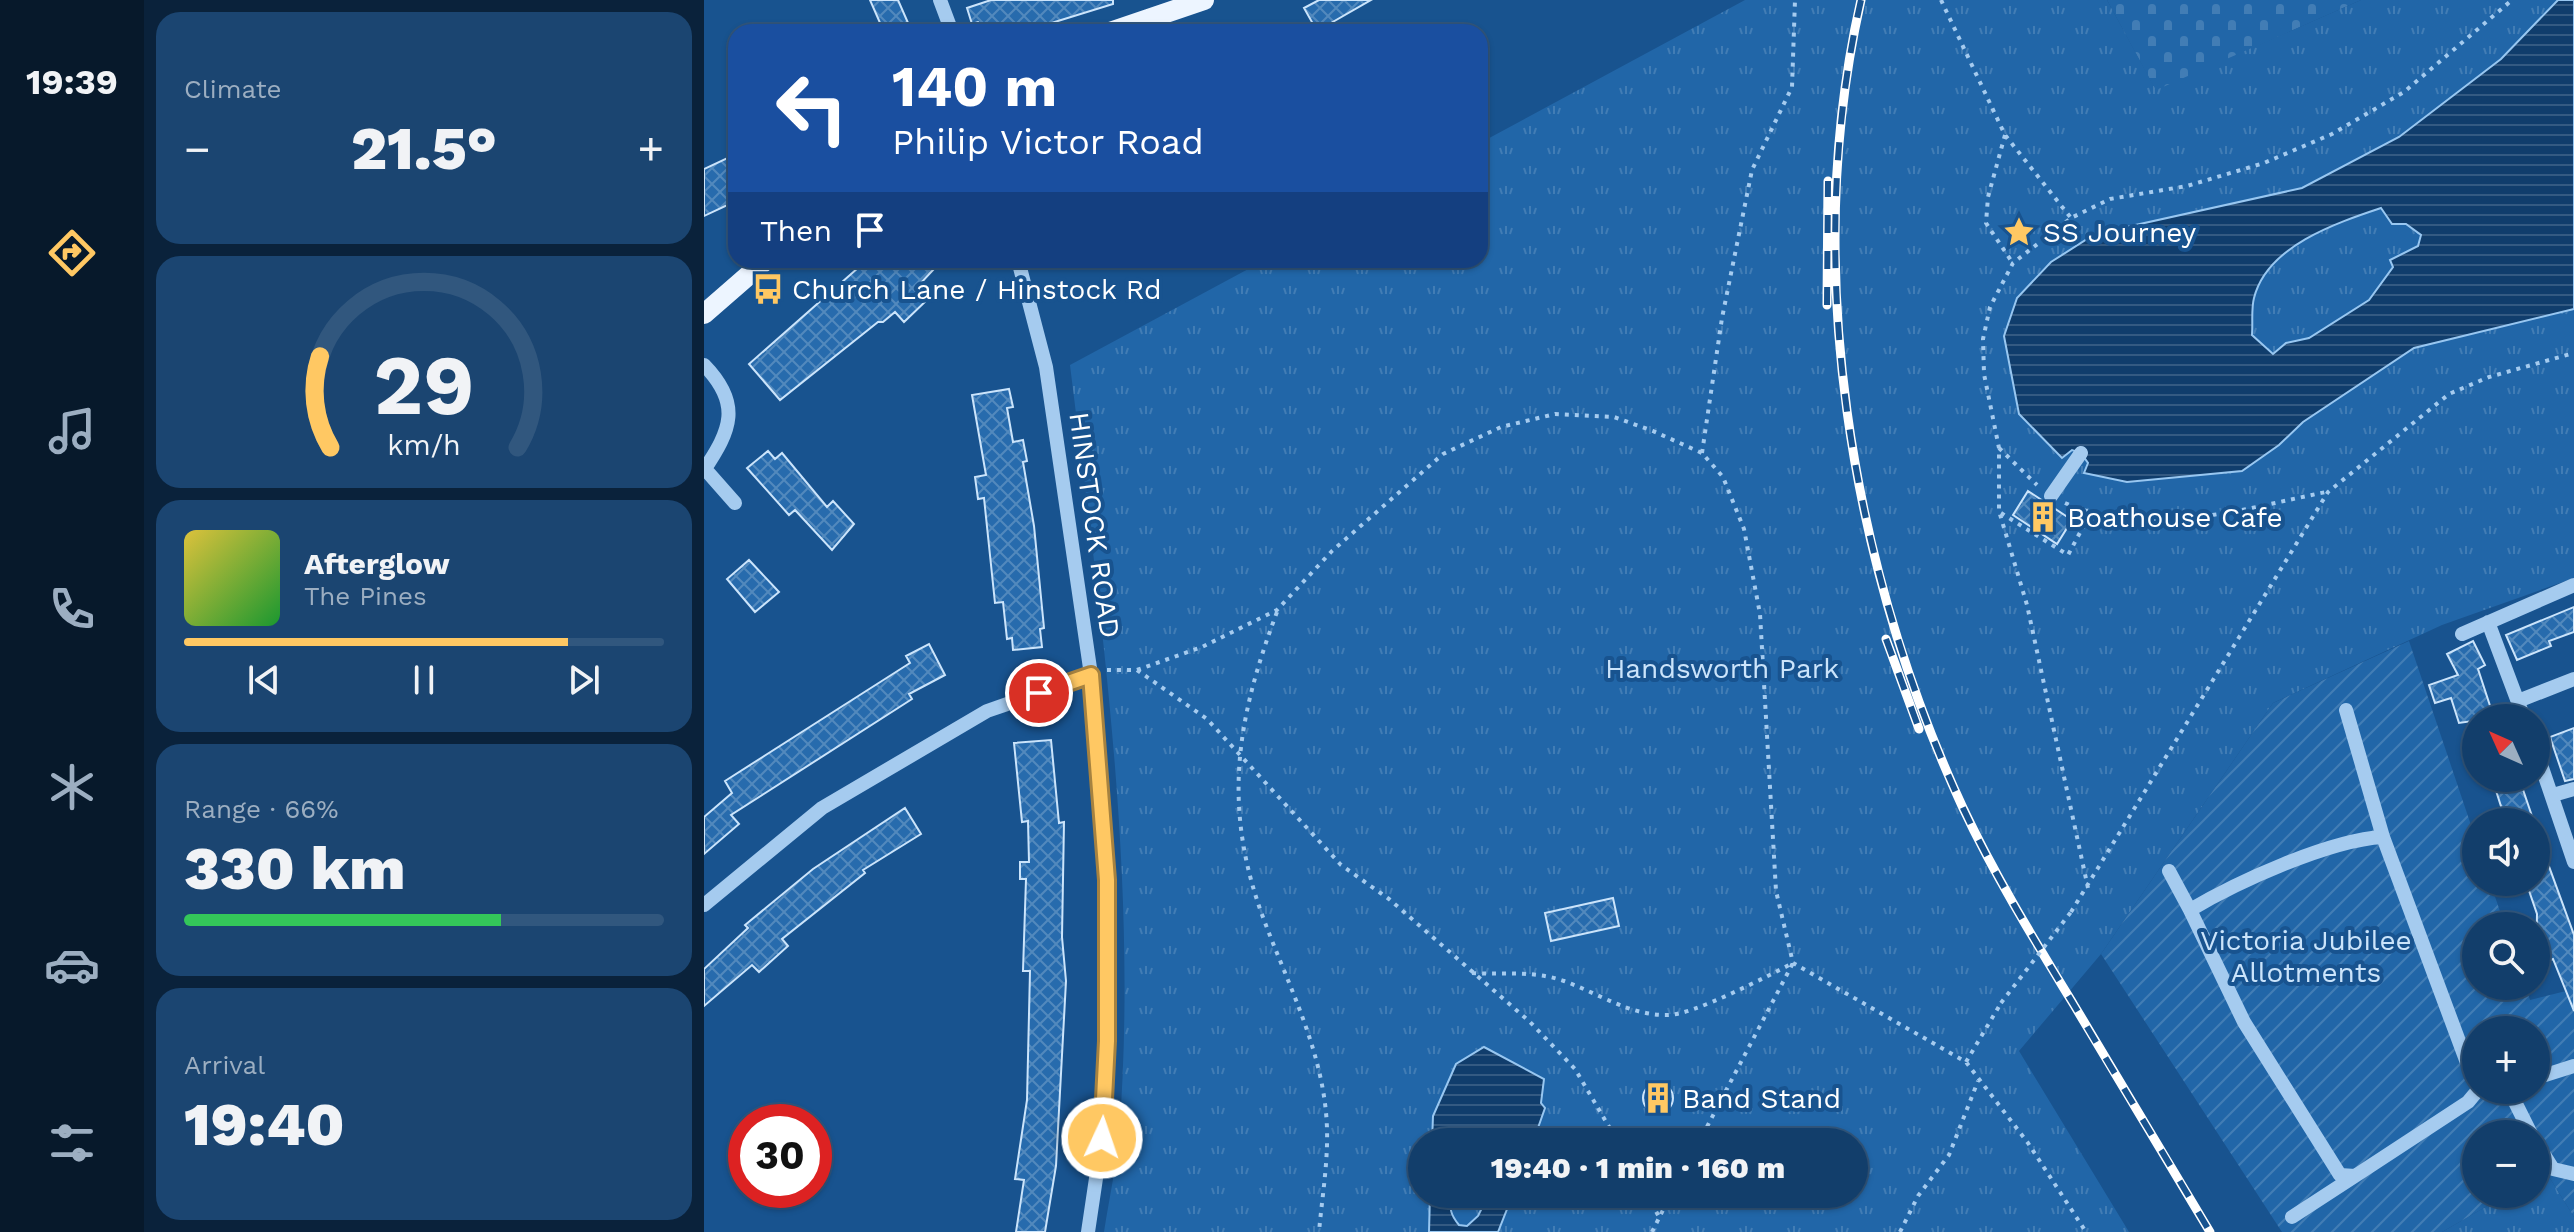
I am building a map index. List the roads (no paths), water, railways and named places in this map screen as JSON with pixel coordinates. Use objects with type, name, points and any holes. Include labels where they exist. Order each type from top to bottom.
[{"type":"main road","points":[[1134,24],[1204,0]]},
{"type":"main road","points":[[704,314],[757,268]]},
{"type":"street","points":[[940,0],[949,24]]},
{"type":"street","name":"HINSTOCK ROAD","points":[[1020,268],[1046,367],[1091,675],[1107,880],[1107,1041],[1102,1138],[1088,1232]]},
{"type":"street","points":[[704,365],[716,377],[729,402],[728,432],[705,470],[735,503]]},
{"type":"street","points":[[2051,496],[2081,453]]},
{"type":"street","points":[[2462,634],[2574,585]]},
{"type":"street","points":[[2488,622],[2519,704]]},
{"type":"street","points":[[704,905],[822,808],[987,711],[1091,675]]},
{"type":"street","points":[[2518,701],[2574,679]]},
{"type":"street","points":[[2346,710],[2383,837],[2462,1050]]},
{"type":"street","points":[[2550,787],[2574,862]]},
{"type":"street","points":[[2553,795],[2574,789]]},
{"type":"street","points":[[2190,910],[2282,866],[2368,838],[2383,837]]},
{"type":"street","points":[[2169,871],[2244,1022],[2340,1175],[2355,1176]]},
{"type":"street","points":[[2550,1074],[2574,1066]]},
{"type":"street","points":[[2292,1217],[2465,1104]]},
{"type":"street","points":[[2550,1164],[2553,1169],[2574,1174]]},
{"type":"railway","points":[[1861,0],[1844,101],[1836,204],[1837,308],[1847,412],[1865,515],[1891,616],[1924,714],[1963,808],[1988,858],[2210,1232]]},
{"type":"railway","points":[[1827,305],[1828,181]]},
{"type":"railway","points":[[1886,639],[1919,729]]},
{"type":"place","name":"SS Journey","points":[[2019,232]]},
{"type":"place","name":"Church Lane / Hinstock Rd","points":[[768,289]]},
{"type":"place","name":"Boathouse Cafe","points":[[2043,517]]},
{"type":"place","name":"Band Stand","points":[[1658,1098]]},
{"type":"park label","name":"Handsworth Park","points":[[1722,668]]},
{"type":"park label","name":"Victoria Jubilee Allotments","points":[[2306,956]]}]
